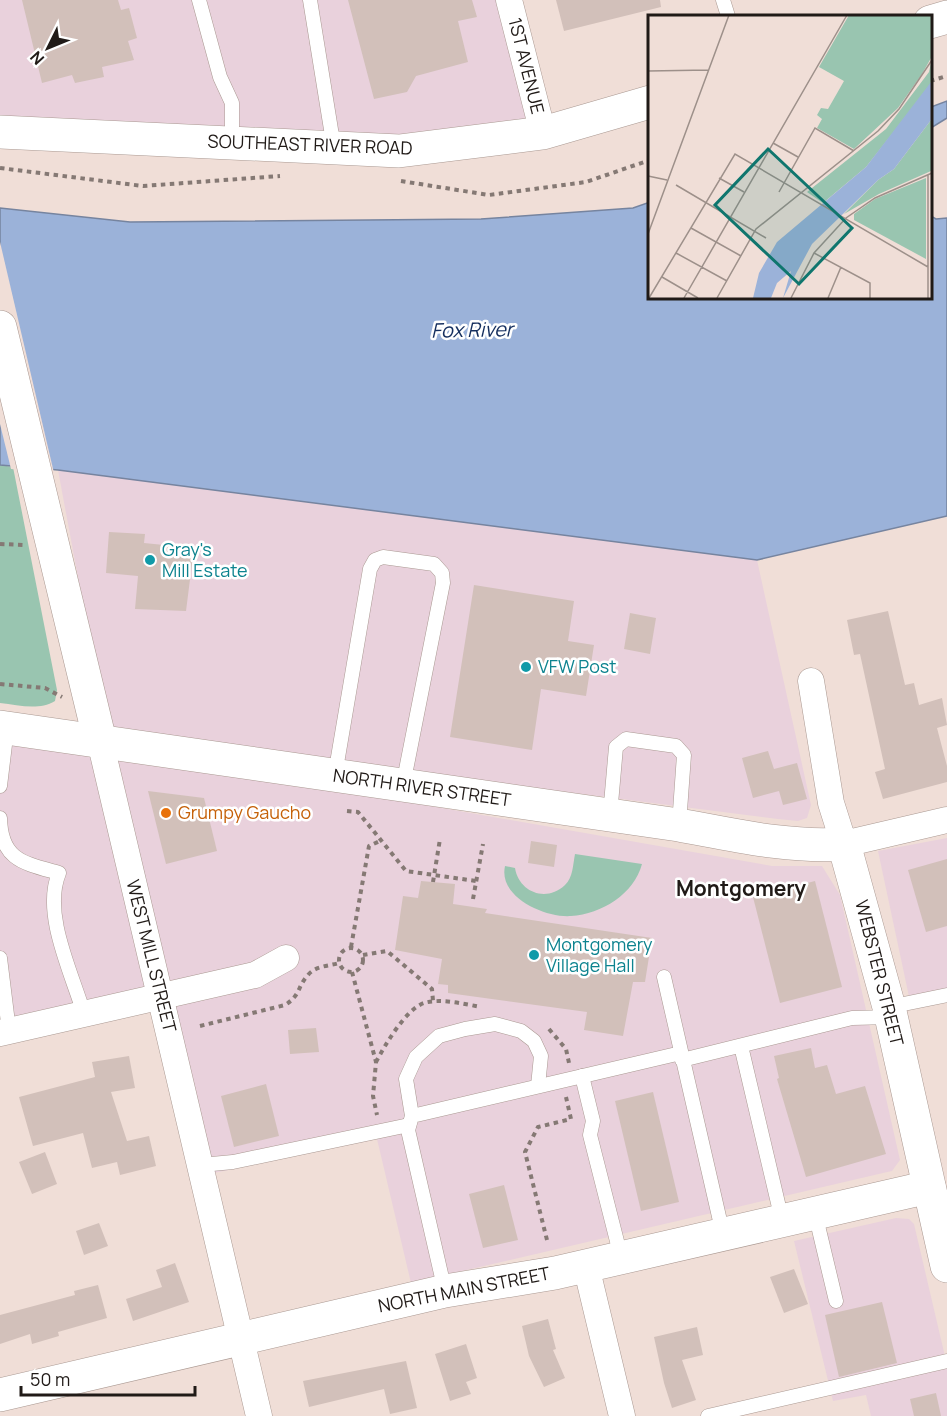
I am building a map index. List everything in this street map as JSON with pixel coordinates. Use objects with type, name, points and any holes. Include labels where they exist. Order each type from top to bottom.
[{"type":"street","name":"1ST AVENUE","points":[[509,0],[543,133]]},
{"type":"street","points":[[932,21],[947,17]]},
{"type":"street","name":"SOUTHEAST RIVER ROAD","points":[[0,132],[399,151],[543,133],[648,103]]},
{"type":"street","name":"WEST MILL STREET","points":[[0,327],[259,1416]]},
{"type":"street","name":"WEBSTER STREET","points":[[811,681],[831,803],[938,1185],[947,1266]]},
{"type":"street","name":"NORTH RIVER STREET","points":[[3,727],[680,825],[779,843],[816,846],[844,844]]},
{"type":"street","points":[[844,844],[947,820]]},
{"type":"street","points":[[4,1032],[255,975],[286,958]]},
{"type":"street","name":"NORTH MAIN STREET","points":[[0,1395],[445,1291],[586,1266],[938,1185]]},
{"type":"street","points":[[586,1266],[622,1416]]},
{"type":"lane","points":[[199,0],[220,77],[232,103],[232,143]]},
{"type":"lane","points":[[310,0],[334,148]]},
{"type":"lane","points":[[723,0],[728,15]]},
{"type":"lane","points":[[335,775],[370,569],[375,560],[383,557],[434,564],[442,573],[443,583],[403,785]]},
{"type":"lane","points":[[0,786],[3,727]]},
{"type":"lane","points":[[610,815],[616,747],[626,739],[676,746],[684,755],[680,825]]},
{"type":"lane","points":[[0,818],[0,840],[21,862],[59,873],[52,889],[53,914],[84,1014]]},
{"type":"lane","points":[[0,958],[4,1032]]},
{"type":"lane","points":[[664,977],[723,1234]]},
{"type":"lane","points":[[201,1165],[233,1162],[379,1131],[410,1120],[538,1086],[741,1046],[852,1018],[890,1012],[947,995]]},
{"type":"lane","points":[[445,1291],[408,1130],[410,1120],[406,1079],[416,1058],[439,1036],[495,1023],[521,1030],[534,1041],[541,1056],[538,1086]]},
{"type":"lane","points":[[741,1046],[782,1220]]},
{"type":"lane","points":[[582,1076],[593,1121],[590,1135],[621,1257]]},
{"type":"lane","points":[[815,1213],[836,1301]]},
{"type":"lane","points":[[708,1416],[947,1361]]},
{"type":"path","points":[[932,80],[947,76]]},
{"type":"path","points":[[391,179],[489,195],[586,182],[648,161]]},
{"type":"path","points":[[0,168],[143,186],[256,176],[290,176]]},
{"type":"path","points":[[0,544],[26,545]]},
{"type":"path","points":[[0,684],[45,688],[62,697]]},
{"type":"path","points":[[347,811],[358,812],[406,871],[476,881]]},
{"type":"path","points":[[433,882],[440,839]]},
{"type":"path","points":[[351,947],[359,950],[363,955],[362,967],[352,972],[345,971],[339,963],[341,954],[351,947],[369,846],[380,841]]},
{"type":"path","points":[[473,899],[483,843]]},
{"type":"path","points":[[363,955],[387,951],[432,989],[433,1001]]},
{"type":"path","points":[[200,1026],[285,1005],[296,998],[307,975],[316,969],[339,963]]},
{"type":"path","points":[[352,972],[376,1062],[373,1096],[379,1131]]},
{"type":"path","points":[[547,1240],[525,1152],[538,1127],[571,1119],[565,1093]]},
{"type":"shaded area","points":[[0,0],[500,0],[531,122],[386,142],[0,122]]},
{"type":"shaded area","points":[[58,470],[757,560],[811,805],[807,818],[798,821],[778,819],[107,733]]},
{"type":"shaded area","points":[[0,737],[97,747],[154,989],[0,1026]]},
{"type":"shaded area","points":[[107,749],[772,866],[822,866],[840,895],[900,1160],[892,1171],[411,1283],[377,1139],[209,1174]]},
{"type":"shaded area","points":[[947,838],[947,998],[911,1006],[878,851]]},
{"type":"shaded area","points":[[896,1218],[909,1219],[914,1224],[947,1365],[947,1416],[871,1416],[866,1395],[833,1401],[794,1241]]},
{"type":"green space","points":[[0,465],[13,467],[57,690],[55,701],[42,706],[0,703]]},
{"type":"green space","points":[[575,854],[642,864],[638,875],[624,893],[605,907],[583,914],[560,916],[537,909],[516,896],[509,887],[505,877],[505,866],[515,868],[522,883],[534,892],[542,894],[558,890],[570,879]]},
{"type":"water","points":[[947,101],[947,118],[932,127],[932,107]]},
{"type":"water","name":"Fox River","points":[[648,203],[648,298],[932,298],[932,217],[936,219],[947,218],[947,516],[757,560],[58,470],[0,465],[0,208],[130,222],[481,219],[633,208]]},
{"type":"pier","points":[[0,242],[54,473],[11,469],[0,424]]},
{"type":"building","points":[[22,0],[118,0],[121,10],[129,8],[137,38],[128,41],[134,60],[102,67],[104,77],[75,83],[72,75],[42,83]]},
{"type":"building","points":[[348,0],[472,0],[477,17],[458,21],[468,62],[416,76],[407,92],[374,99]]},
{"type":"building","points":[[556,0],[660,0],[661,7],[564,31]]},
{"type":"building","name":"Gray's Mill Estate","points":[[109,532],[145,534],[144,543],[194,548],[186,611],[135,609],[138,576],[106,573]]},
{"type":"building","name":"VFW Post","points":[[474,585],[574,601],[568,641],[594,645],[586,696],[541,689],[532,750],[450,737]]},
{"type":"building","points":[[888,611],[905,685],[914,683],[919,705],[942,698],[947,725],[937,728],[947,766],[947,782],[883,799],[875,772],[885,769],[860,654],[854,655],[847,620]]},
{"type":"building","points":[[630,613],[656,618],[650,654],[624,649]]},
{"type":"building","points":[[768,751],[774,769],[797,763],[807,799],[783,805],[779,791],[753,798],[742,758]]},
{"type":"building","points":[[148,791],[204,798],[217,851],[166,864]]},
{"type":"building","points":[[531,841],[557,845],[554,867],[528,863]]},
{"type":"building","points":[[947,859],[947,926],[926,932],[908,870]]},
{"type":"building","name":"Montgomery Village Hall","points":[[421,881],[455,884],[453,904],[487,909],[485,913],[652,938],[645,982],[633,982],[623,1036],[584,1030],[587,1012],[448,993],[448,985],[438,984],[442,959],[395,950],[403,896],[418,898]]},
{"type":"building","points":[[815,881],[842,987],[780,1003],[753,897]]},
{"type":"building","points":[[316,1028],[319,1052],[290,1054],[288,1030]]},
{"type":"building","points":[[811,1048],[815,1068],[827,1065],[836,1094],[865,1086],[886,1154],[806,1177],[777,1079],[779,1078],[774,1056]]},
{"type":"building","points":[[129,1056],[135,1088],[111,1092],[127,1141],[149,1136],[156,1166],[120,1175],[117,1162],[92,1168],[83,1133],[33,1146],[19,1097],[95,1077],[92,1062]]},
{"type":"building","points":[[266,1084],[279,1136],[234,1147],[221,1096]]},
{"type":"building","points":[[653,1092],[679,1202],[641,1211],[615,1101]]},
{"type":"building","points":[[45,1152],[57,1184],[32,1194],[19,1162]]},
{"type":"building","points":[[504,1185],[518,1240],[483,1248],[469,1194]]},
{"type":"building","points":[[99,1223],[108,1246],[84,1255],[76,1231]]},
{"type":"building","points":[[175,1263],[189,1302],[133,1321],[126,1299],[162,1287],[156,1270]]},
{"type":"building","points":[[794,1269],[808,1304],[784,1313],[770,1277]]},
{"type":"building","points":[[98,1285],[107,1318],[58,1332],[59,1336],[32,1344],[30,1334],[0,1344],[0,1315],[75,1295],[74,1291]]},
{"type":"building","points":[[882,1302],[897,1363],[839,1377],[825,1315]]},
{"type":"building","points":[[548,1319],[556,1349],[553,1350],[565,1378],[544,1387],[529,1356],[522,1326]]},
{"type":"building","points":[[697,1327],[703,1355],[682,1360],[696,1400],[672,1408],[654,1337]]},
{"type":"building","points":[[466,1344],[477,1378],[466,1382],[471,1394],[450,1401],[435,1354]]},
{"type":"building","points":[[406,1361],[417,1408],[390,1414],[384,1389],[309,1407],[303,1381]]},
{"type":"building","points":[[936,1393],[941,1416],[914,1416],[910,1399]]},
{"type":"place","name":"Gray's Mill Estate","points":[[150,560]]},
{"type":"place","name":"VFW Post","points":[[526,667]]},
{"type":"place","name":"Grumpy Gaucho","points":[[166,813]]},
{"type":"place","name":"Montgomery Village Hall","points":[[534,955]]},
{"type":"district","name":"Montgomery","points":[[741,889]]}]
